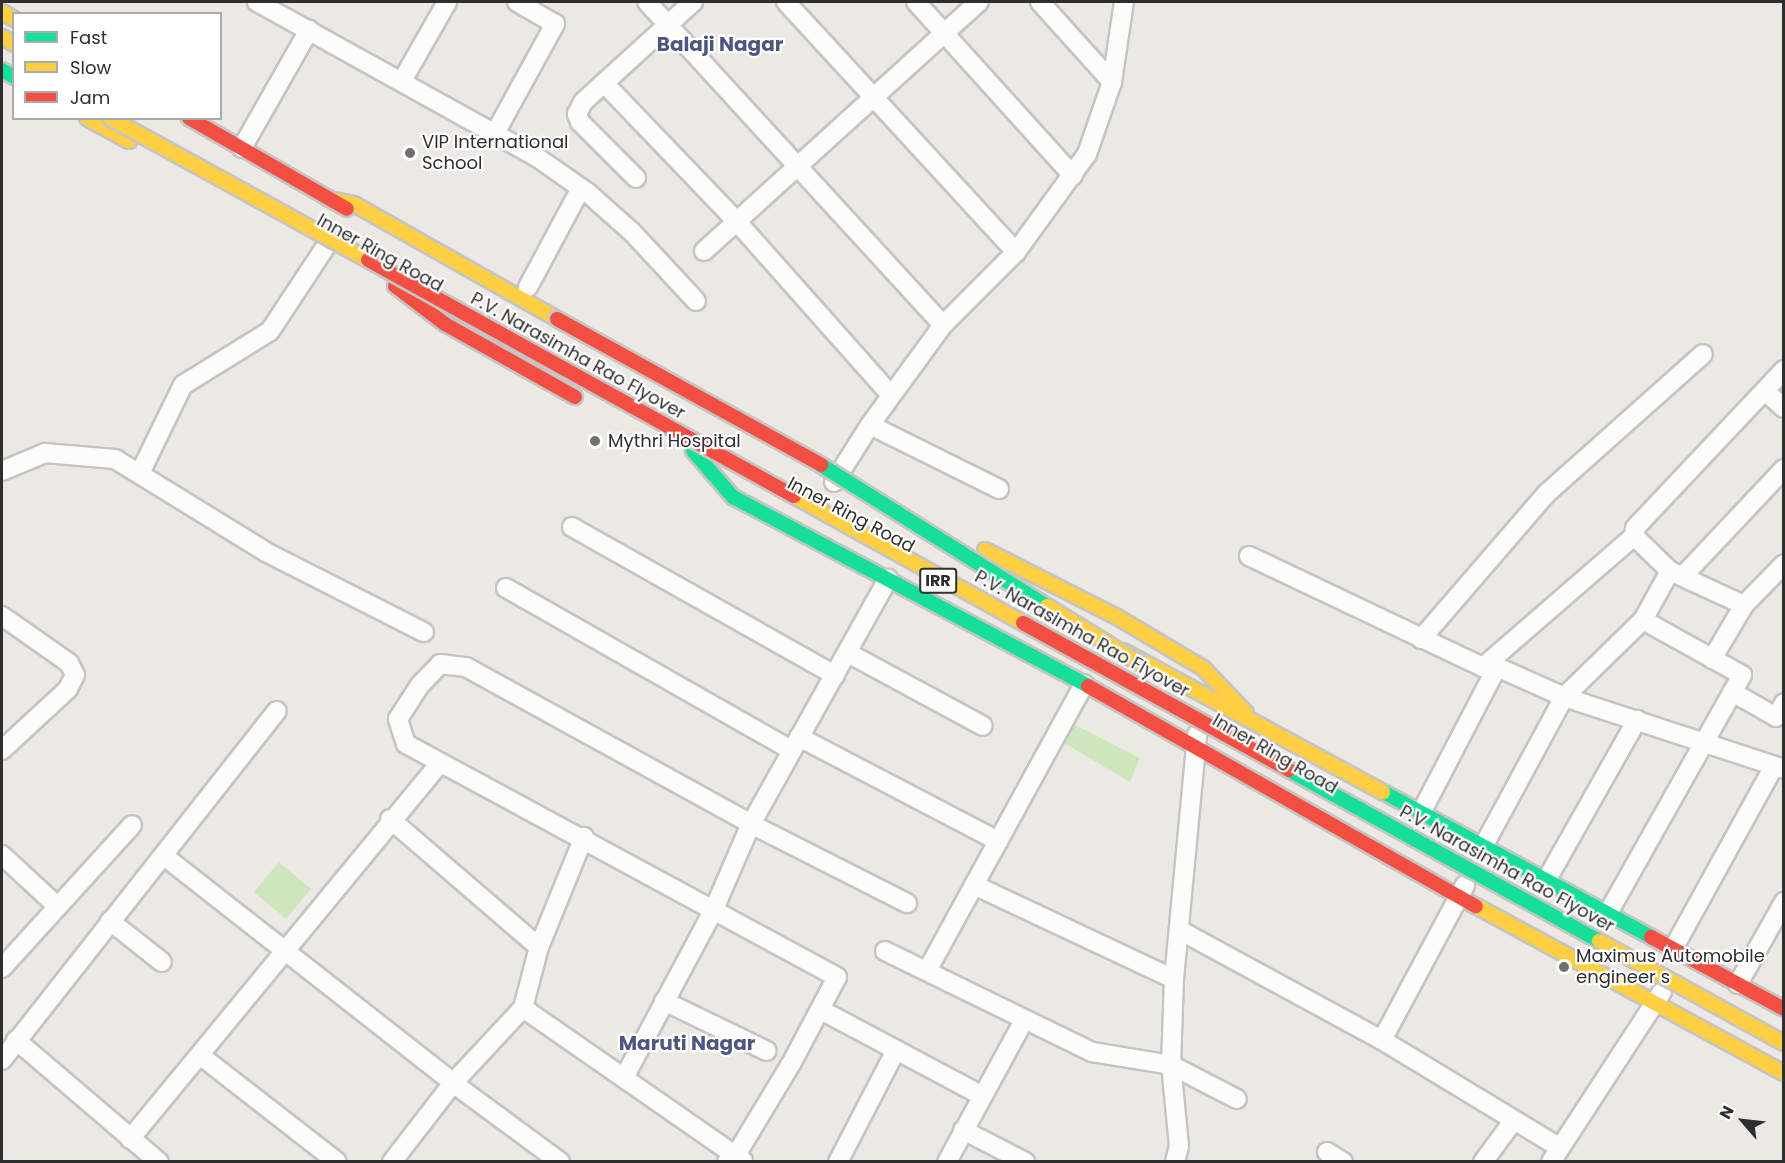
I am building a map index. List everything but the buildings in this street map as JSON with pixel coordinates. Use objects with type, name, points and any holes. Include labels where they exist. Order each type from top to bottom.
[{"type":"main road","name":"Inner Ring Road","points":[[91,120],[371,267],[687,454],[1095,666],[1196,738],[1267,773],[1437,866],[1463,888],[1659,998],[1784,1055]]},
{"type":"main road","name":"P.V. Narasimha Rao Flyover","points":[[114,120],[1784,1043]]},
{"type":"main road","name":"Inner Ring Road","points":[[193,120],[829,489],[992,580],[1784,1009]]},
{"type":"main road","points":[[323,196],[336,192],[363,198],[528,287],[844,466],[1003,561],[1117,617],[1203,668],[1257,724]]},
{"type":"main road","points":[[323,196],[354,204],[815,461],[1139,663]]},
{"type":"main road","points":[[371,267],[445,324],[591,406]]},
{"type":"main road","points":[[687,454],[806,525],[1130,681]]},
{"type":"main road","points":[[687,454],[734,497],[1084,684],[1196,738],[1463,888]]},
{"type":"main road","name":"P.V. Narasimha Rao Flyover","points":[[889,526],[1784,1021]]},
{"type":"main road","points":[[1437,866],[1456,830]]},
{"type":"main road","points":[[1659,998],[1784,1073]]},
{"type":"street","points":[[257,2],[402,81],[581,188],[632,232],[696,301]]},
{"type":"street","points":[[402,81],[447,2]]},
{"type":"street","points":[[494,135],[555,24],[517,2]]},
{"type":"street","points":[[647,2],[943,325]]},
{"type":"street","points":[[636,178],[580,122],[577,114],[583,102],[693,2]]},
{"type":"street","points":[[786,2],[1016,252]]},
{"type":"street","points":[[916,2],[1072,176]]},
{"type":"street","points":[[704,251],[739,224],[798,165],[979,2]]},
{"type":"street","points":[[1040,2],[1112,82]]},
{"type":"street","points":[[829,489],[870,425],[943,325],[1016,252],[1087,154],[1112,82],[1124,2]]},
{"type":"street","points":[[242,148],[309,30]]},
{"type":"street","points":[[604,83],[739,224],[891,395]]},
{"type":"street","points":[[528,287],[581,188]]},
{"type":"street","points":[[140,473],[183,385],[270,331],[328,243]]},
{"type":"street","points":[[1421,639],[1546,494],[1703,354]]},
{"type":"street","points":[[1422,811],[1490,667],[1634,536],[1635,528],[1784,370]]},
{"type":"street","points":[[1765,391],[1784,408]]},
{"type":"street","points":[[870,425],[999,489]]},
{"type":"street","points":[[2,471],[45,453],[115,459],[266,552],[424,632]]},
{"type":"street","points":[[1484,845],[1564,697],[1643,620],[1677,573],[1784,469]]},
{"type":"street","points":[[572,527],[835,675]]},
{"type":"street","points":[[1634,536],[1677,573],[1744,605]]},
{"type":"street","points":[[1249,556],[1421,639],[1564,697],[1779,768],[1673,949]]},
{"type":"street","points":[[992,580],[1003,561]]},
{"type":"street","points":[[1712,659],[1744,605],[1784,564]]},
{"type":"street","points":[[625,1076],[714,909],[751,824],[888,579]]},
{"type":"street","points":[[506,588],[795,743],[998,841]]},
{"type":"street","points":[[2,616],[69,663],[75,675],[68,689],[2,750]]},
{"type":"street","points":[[1608,913],[1734,693],[1742,675],[1643,620]]},
{"type":"street","points":[[848,653],[983,726]]},
{"type":"street","points":[[523,1008],[625,1076],[736,1159],[821,1010],[837,977],[584,837],[406,744],[398,719],[420,685],[440,664],[466,667],[751,824],[907,903]]},
{"type":"street","points":[[927,971],[1084,684]]},
{"type":"street","points":[[1734,693],[1776,717],[1784,703]]},
{"type":"street","points":[[2,1060],[277,711]]},
{"type":"street","points":[[1547,879],[1636,720]]},
{"type":"street","points":[[1175,1161],[1179,1146],[1171,1065],[1174,980],[1181,931],[1196,738]]},
{"type":"street","points":[[130,1139],[201,1056],[390,819],[440,763]]},
{"type":"street","points":[[390,819],[539,947]]},
{"type":"street","points":[[2,968],[132,825]]},
{"type":"street","points":[[392,1161],[453,1083],[523,1008],[539,947],[584,837]]},
{"type":"street","points":[[2,855],[57,905]]},
{"type":"street","points":[[164,856],[453,1083],[560,1161]]},
{"type":"street","points":[[974,885],[1174,980]]},
{"type":"street","points":[[1382,1040],[1463,888]]},
{"type":"street","points":[[1738,984],[1784,902]]},
{"type":"street","points":[[110,921],[162,962]]},
{"type":"street","points":[[1181,931],[1382,1040],[1514,1120],[1556,1155],[1659,998]]},
{"type":"street","points":[[885,951],[1023,1022],[1092,1052],[1171,1065],[1237,1099]]},
{"type":"street","points":[[664,1001],[767,1051]]},
{"type":"street","points":[[821,1010],[981,1095]]},
{"type":"street","points":[[947,1161],[981,1095],[1023,1022]]},
{"type":"street","points":[[16,1040],[130,1139],[159,1161]]},
{"type":"street","points":[[838,1161],[896,1050]]},
{"type":"street","points":[[201,1056],[337,1161]]},
{"type":"street","points":[[1484,1161],[1514,1120]]},
{"type":"street","points":[[963,1130],[1024,1161]]},
{"type":"green space","points":[[1075,725],[1140,758],[1130,782],[1064,743]]},
{"type":"green space","points":[[279,862],[311,889],[286,919],[254,892]]},
{"type":"traffic: fast","points":[[2,70],[12,76]]},
{"type":"traffic: fast","points":[[693,451],[733,497],[1088,686]]},
{"type":"traffic: fast","points":[[821,465],[1047,606]]},
{"type":"traffic: fast","points":[[1289,770],[1599,941]]},
{"type":"traffic: fast","points":[[1383,792],[1651,937]]},
{"type":"traffic: slow","points":[[2,12],[12,18]]},
{"type":"traffic: slow","points":[[2,37],[12,43]]},
{"type":"traffic: slow","points":[[91,120],[129,141]]},
{"type":"traffic: slow","points":[[114,120],[368,260]]},
{"type":"traffic: slow","points":[[329,199],[354,204],[557,319]]},
{"type":"traffic: slow","points":[[794,496],[1023,623]]},
{"type":"traffic: slow","points":[[985,550],[1117,617],[1203,668],[1246,713]]},
{"type":"traffic: slow","points":[[1047,606],[1139,663]]},
{"type":"traffic: slow","points":[[1123,651],[1383,792]]},
{"type":"traffic: slow","points":[[1476,906],[1784,1073]]},
{"type":"traffic: slow","points":[[1599,941],[1784,1043]]},
{"type":"traffic: jam","points":[[192,120],[347,209]]},
{"type":"traffic: jam","points":[[368,260],[794,496]]},
{"type":"traffic: jam","points":[[395,286],[445,324],[575,397]]},
{"type":"traffic: jam","points":[[557,319],[821,465]]},
{"type":"traffic: jam","points":[[1023,623],[1289,770]]},
{"type":"traffic: jam","points":[[1088,686],[1476,906]]},
{"type":"traffic: jam","points":[[1651,937],[1784,1009]]},
{"type":"place","name":"VIP International School","points":[[410,153]]},
{"type":"place","name":"Mythri Hospital","points":[[595,441]]},
{"type":"place","name":"Maximus Automobile engineer s","points":[[1564,967]]},
{"type":"district","name":"Balaji Nagar","points":[[720,44]]},
{"type":"district","name":"Maruti Nagar","points":[[687,1043]]}]
